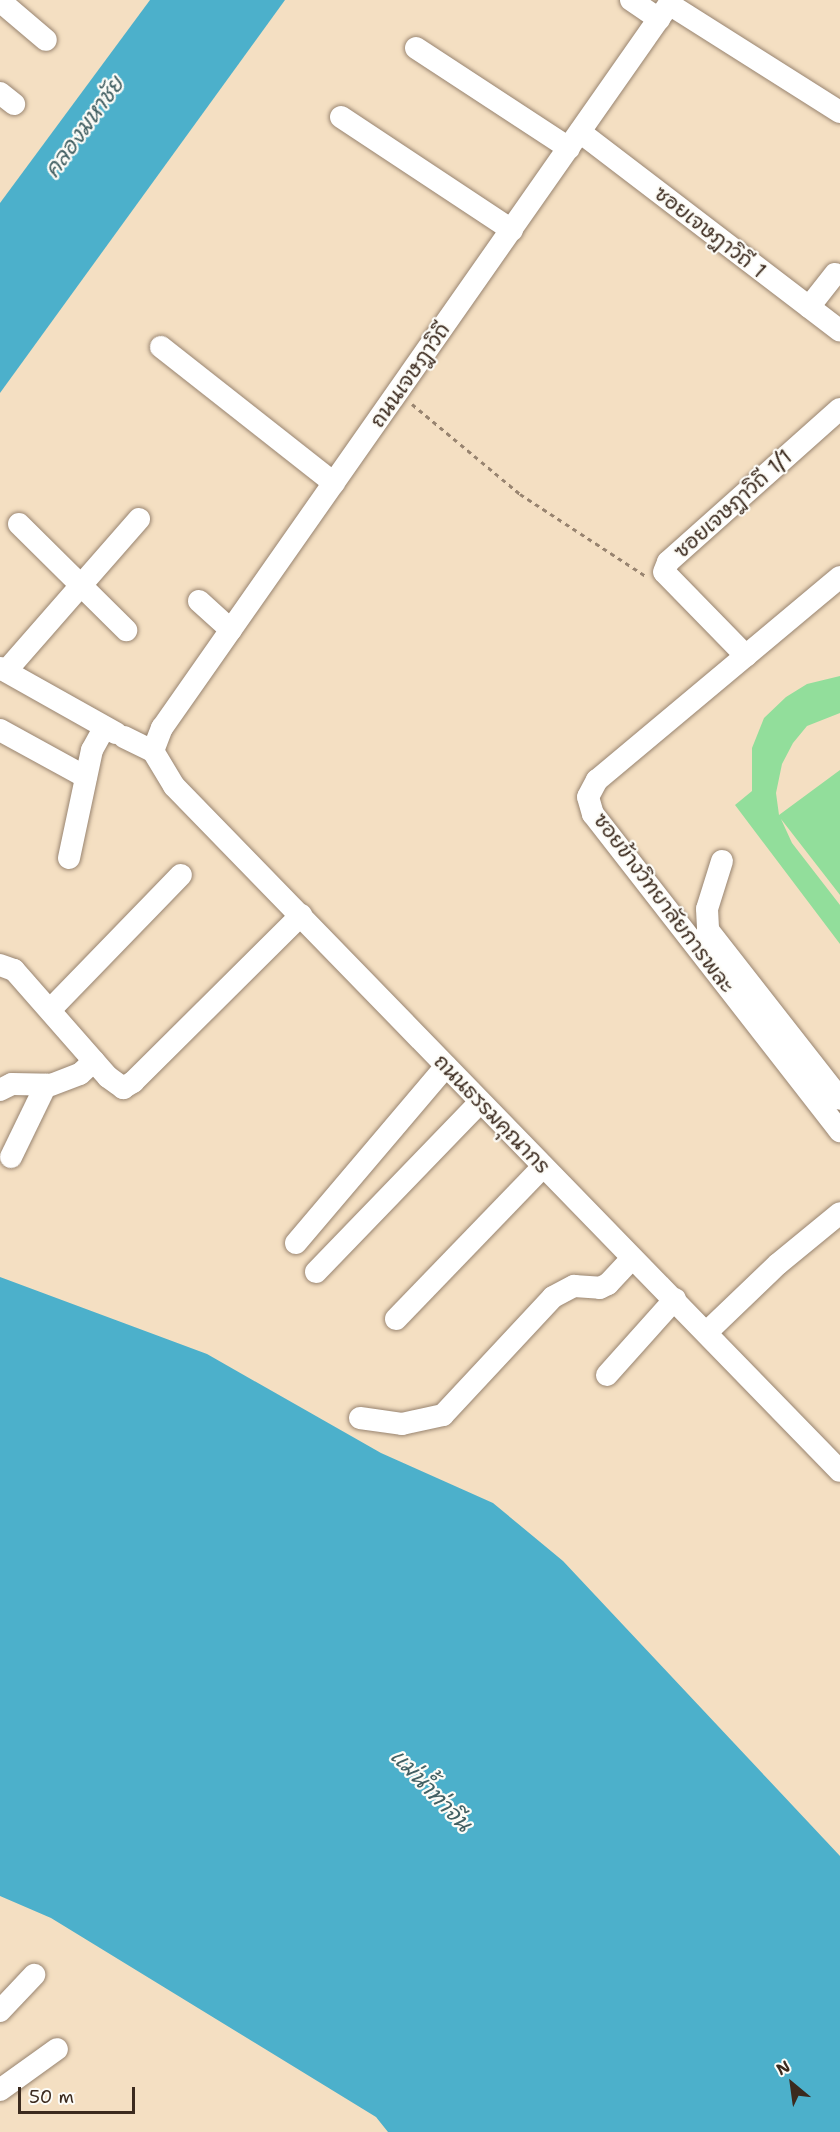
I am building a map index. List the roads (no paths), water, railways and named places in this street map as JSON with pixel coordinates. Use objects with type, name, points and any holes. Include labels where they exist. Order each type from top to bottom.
[{"type":"street","points":[[631,0],[667,8],[840,112]]},
{"type":"street","points":[[0,1],[46,40]]},
{"type":"street","name":"ถนนเจษฎาวิถี","points":[[153,751],[162,728],[667,8]]},
{"type":"street","name":"ซอยเจษฎาวิถี 1","points":[[416,48],[575,140],[840,332]]},
{"type":"street","points":[[340,117],[512,230]]},
{"type":"street","points":[[809,308],[834,274]]},
{"type":"street","points":[[160,347],[334,483]]},
{"type":"street","name":"ซอยเจษฎาวิถี 1/1","points":[[746,656],[668,580],[664,572],[668,562],[840,409]]},
{"type":"street","points":[[139,519],[3,669],[115,733],[153,751]]},
{"type":"street","points":[[19,524],[126,630]]},
{"type":"street","name":"ซอยข้างวิทยาลัยการพละ","points":[[840,577],[597,780],[588,797],[593,814],[840,1131]]},
{"type":"street","points":[[199,601],[231,630]]},
{"type":"street","points":[[0,730],[86,777]]},
{"type":"street","points":[[69,858],[92,750],[115,733]]},
{"type":"street","name":"ถนนธรรมคุณากร","points":[[153,751],[166,778],[543,1167],[675,1299],[840,1472]]},
{"type":"street","points":[[722,861],[707,909],[708,930],[840,1099]]},
{"type":"street","points":[[50,1010],[181,875]]},
{"type":"street","points":[[0,964],[14,970],[117,1086],[123,1088],[133,1082],[301,915]]},
{"type":"street","points":[[0,1090],[12,1084],[46,1085],[80,1074],[94,1061]]},
{"type":"street","points":[[296,1244],[446,1066]]},
{"type":"street","points":[[11,1157],[46,1085]]},
{"type":"street","points":[[316,1272],[480,1102]]},
{"type":"street","points":[[396,1319],[543,1167]]},
{"type":"street","points":[[707,1332],[778,1264],[840,1214]]},
{"type":"street","points":[[360,1418],[402,1424],[443,1415],[553,1297],[574,1286],[600,1288],[608,1284],[632,1257]]},
{"type":"street","points":[[608,1375],[675,1299]]},
{"type":"street","points":[[0,2011],[34,1975]]},
{"type":"street","points":[[0,2090],[57,2049]]},
{"type":"water","name":"คลองมหาชัย","points":[[150,0],[285,0],[0,393],[0,203]]},
{"type":"water","name":"แม่น้ำท่าจีน","points":[[0,1277],[207,1354],[381,1453],[493,1503],[563,1561],[840,1856],[840,2132],[388,2132],[376,2117],[51,1918],[0,1896]]}]
